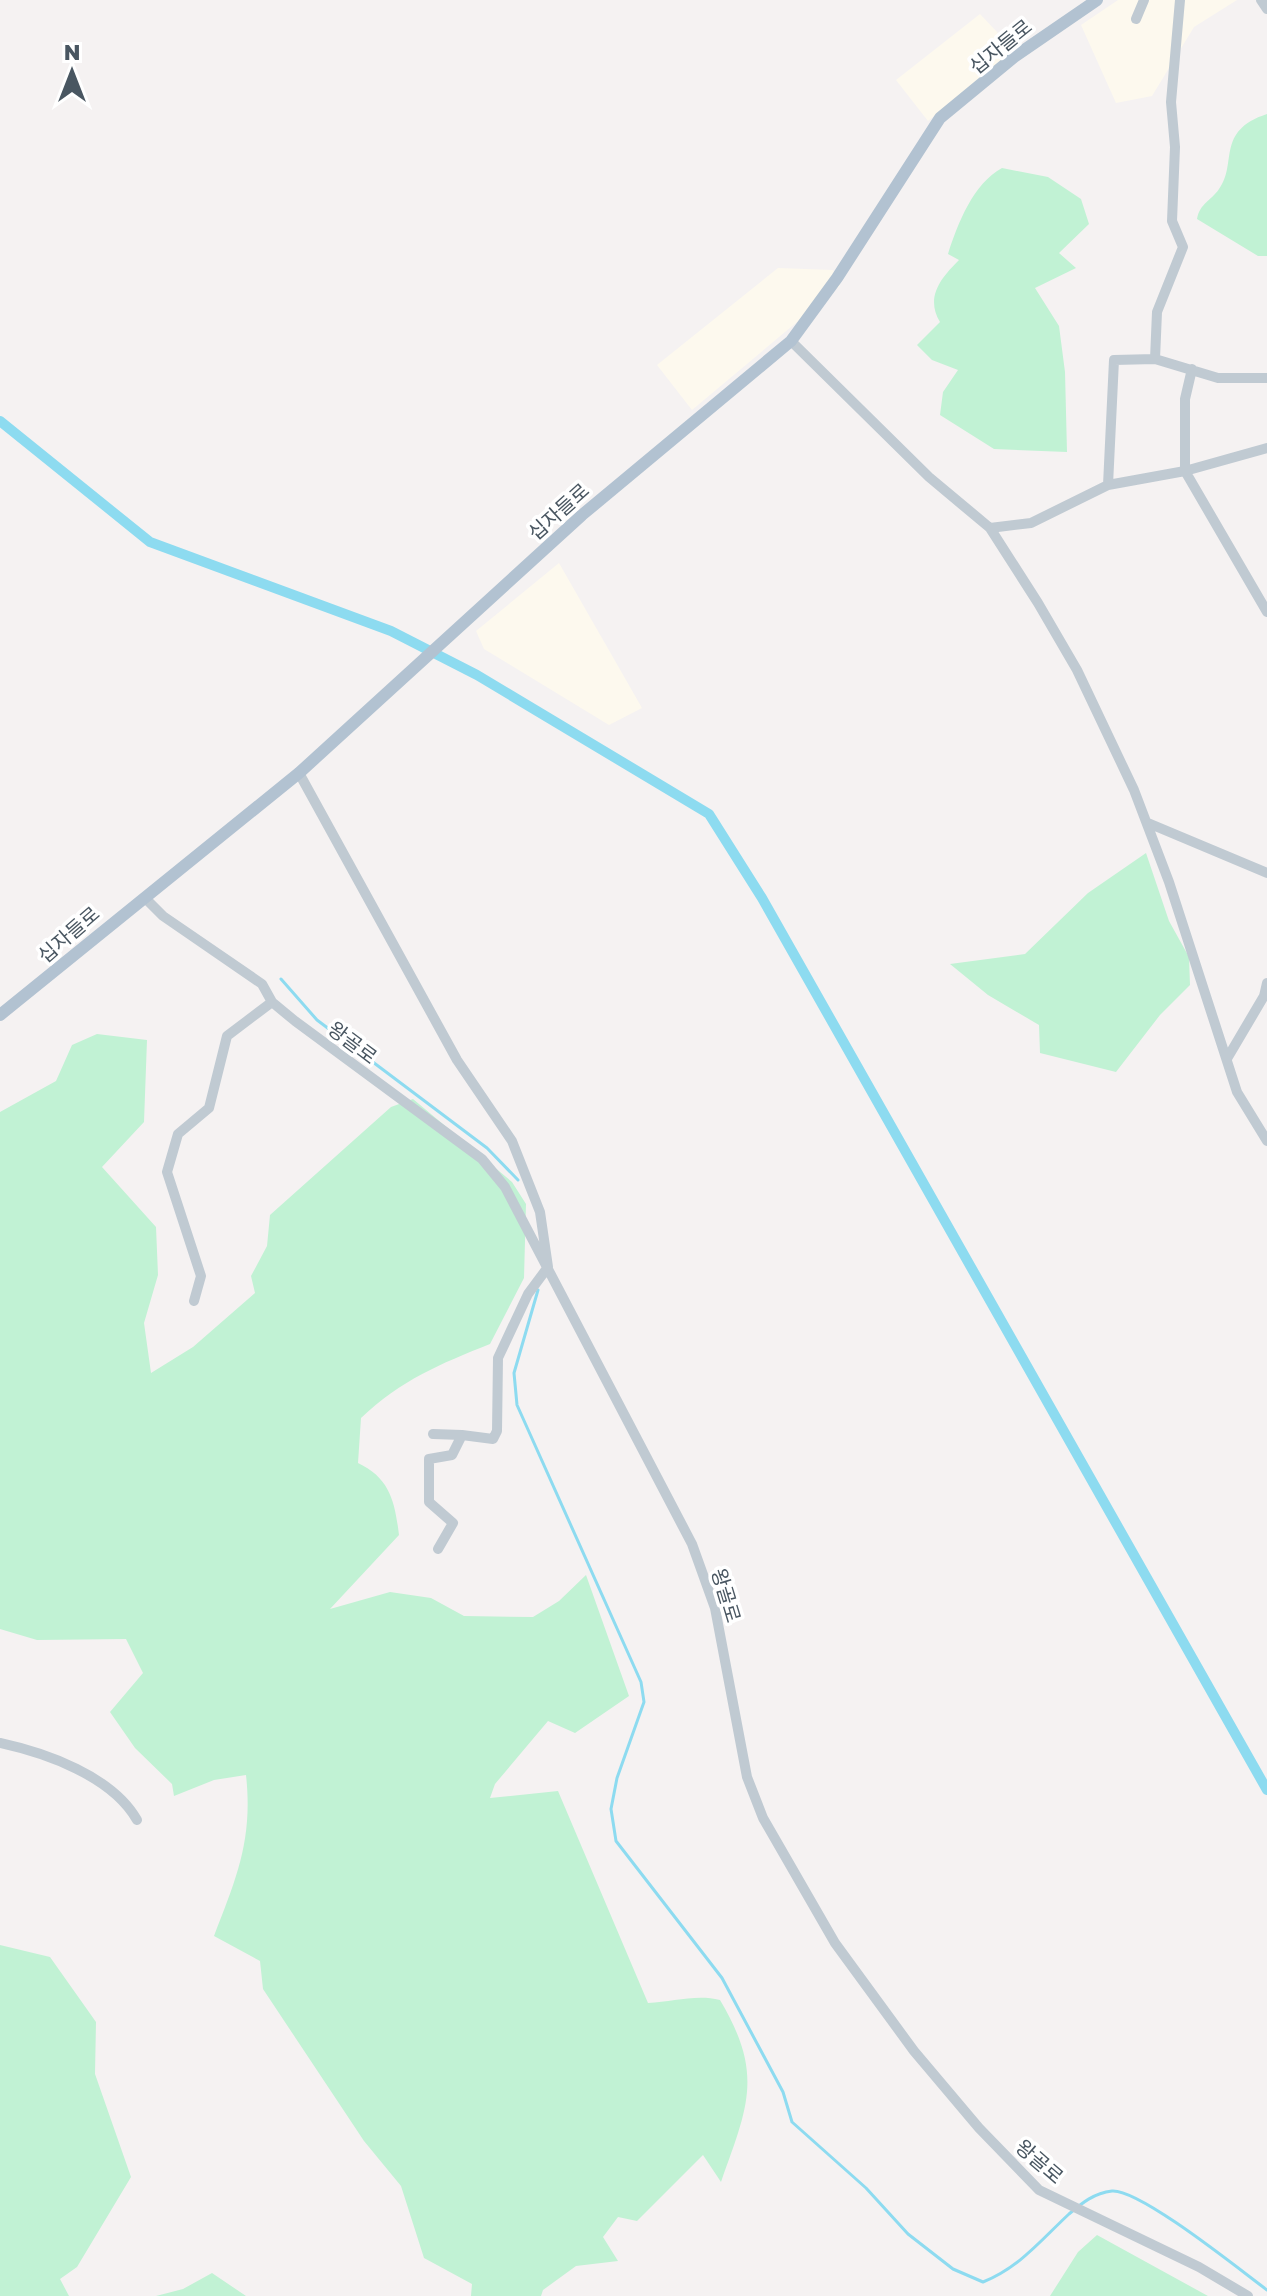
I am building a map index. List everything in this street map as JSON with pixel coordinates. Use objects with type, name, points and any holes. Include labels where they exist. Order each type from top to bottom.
[{"type":"main road","name":"십자들로","points":[[0,1015],[299,773],[582,515],[791,341],[837,278],[940,118],[1014,57],[1097,0]]},
{"type":"street","points":[[1136,19],[1144,0]]},
{"type":"street","points":[[1155,359],[1157,312],[1183,247],[1172,221],[1175,147],[1171,102],[1180,0]]},
{"type":"street","points":[[1261,0],[1267,9]]},
{"type":"street","points":[[791,341],[929,477],[990,528],[1077,670],[1148,823],[1228,1057],[1237,1092],[1267,1141]]},
{"type":"street","points":[[1108,485],[1114,360],[1155,359],[1218,378],[1267,378]]},
{"type":"street","points":[[1192,369],[1185,399],[1185,471],[1267,612]]},
{"type":"street","points":[[990,528],[1031,523],[1108,485],[1185,471],[1267,448]]},
{"type":"street","points":[[299,773],[457,1060],[512,1141],[540,1212],[548,1267],[528,1294],[498,1358],[497,1431],[493,1439],[433,1434]]},
{"type":"street","points":[[1148,823],[1267,873]]},
{"type":"street","name":"왕골로","points":[[146,899],[163,916],[262,984],[272,1002],[482,1159],[505,1187],[692,1544],[715,1608],[747,1777],[763,1818],[835,1943],[914,2051],[979,2128],[1039,2190],[1124,2229],[1248,2296]]},
{"type":"street","points":[[1228,1057],[1265,996],[1267,983]]},
{"type":"street","points":[[194,1301],[201,1276],[167,1172],[178,1134],[209,1108],[227,1036],[272,1002]]},
{"type":"street","points":[[438,1549],[453,1523],[429,1502],[429,1459],[452,1455],[462,1435]]},
{"type":"street","points":[[0,1743],[34,1751],[88,1773],[137,1820]]},
{"type":"shaded area","points":[[1118,0],[1237,0],[1194,27],[1152,96],[1116,103],[1081,25]]},
{"type":"shaded area","points":[[980,14],[1014,50],[928,121],[896,80]]},
{"type":"shaded area","points":[[778,268],[833,270],[840,286],[692,410],[657,365]]},
{"type":"shaded area","points":[[559,563],[642,708],[609,725],[484,649],[476,631]]},
{"type":"green space","points":[[1267,114],[1267,256],[1258,256],[1197,219],[1224,179],[1231,148],[1240,129]]},
{"type":"green space","points":[[1002,168],[1048,177],[1081,199],[1089,224],[1059,253],[1076,268],[1035,288],[1059,326],[1065,372],[1067,452],[994,449],[940,415],[943,392],[958,370],[932,360],[917,345],[940,322],[934,304],[935,296],[941,281],[959,260],[948,254],[962,217],[983,184]]},
{"type":"green space","points":[[1146,853],[1169,921],[1189,957],[1190,985],[1160,1015],[1116,1072],[1040,1053],[1039,1025],[988,995],[950,964],[1025,954],[1088,893]]},
{"type":"green space","points":[[97,1034],[147,1040],[144,1122],[102,1167],[156,1227],[158,1275],[144,1323],[151,1373],[193,1347],[255,1293],[251,1276],[267,1246],[270,1215],[391,1107],[413,1099],[512,1182],[526,1204],[524,1278],[490,1344],[406,1383],[361,1418],[358,1463],[377,1476],[389,1492],[399,1535],[330,1609],[390,1592],[431,1598],[464,1616],[533,1617],[559,1601],[586,1575],[629,1696],[575,1733],[548,1721],[495,1784],[490,1798],[558,1791],[648,2003],[693,1998],[720,2000],[743,2049],[747,2070],[744,2111],[721,2182],[703,2155],[637,2221],[618,2217],[603,2237],[618,2261],[576,2266],[543,2290],[541,2296],[471,2296],[472,2284],[424,2258],[401,2186],[364,2141],[263,1989],[260,1961],[214,1936],[236,1876],[245,1839],[246,1775],[214,1780],[174,1796],[172,1784],[135,1748],[110,1712],[143,1673],[126,1639],[37,1640],[0,1629],[0,1112],[56,1081],[72,1045]]},
{"type":"green space","points":[[0,1945],[50,1957],[96,2022],[95,2074],[131,2177],[77,2267],[60,2279],[69,2296],[0,2296]]},
{"type":"green space","points":[[1097,2235],[1208,2296],[1050,2296],[1078,2252]]},
{"type":"green space","points":[[212,2273],[246,2296],[156,2296],[183,2289]]},
{"type":"waterway","points":[[0,421],[150,542],[391,631],[477,675],[709,814],[762,898],[1267,1790]]},
{"type":"waterway","points":[[281,979],[317,1020],[487,1148],[518,1180]]},
{"type":"waterway","points":[[538,1290],[514,1373],[517,1405],[641,1682],[644,1702],[617,1778],[611,1809],[616,1841],[722,1978],[783,2092],[792,2122],[866,2188],[908,2234],[953,2269],[983,2282],[1019,2261],[1084,2202],[1112,2191],[1126,2194],[1166,2216],[1267,2290]]}]
